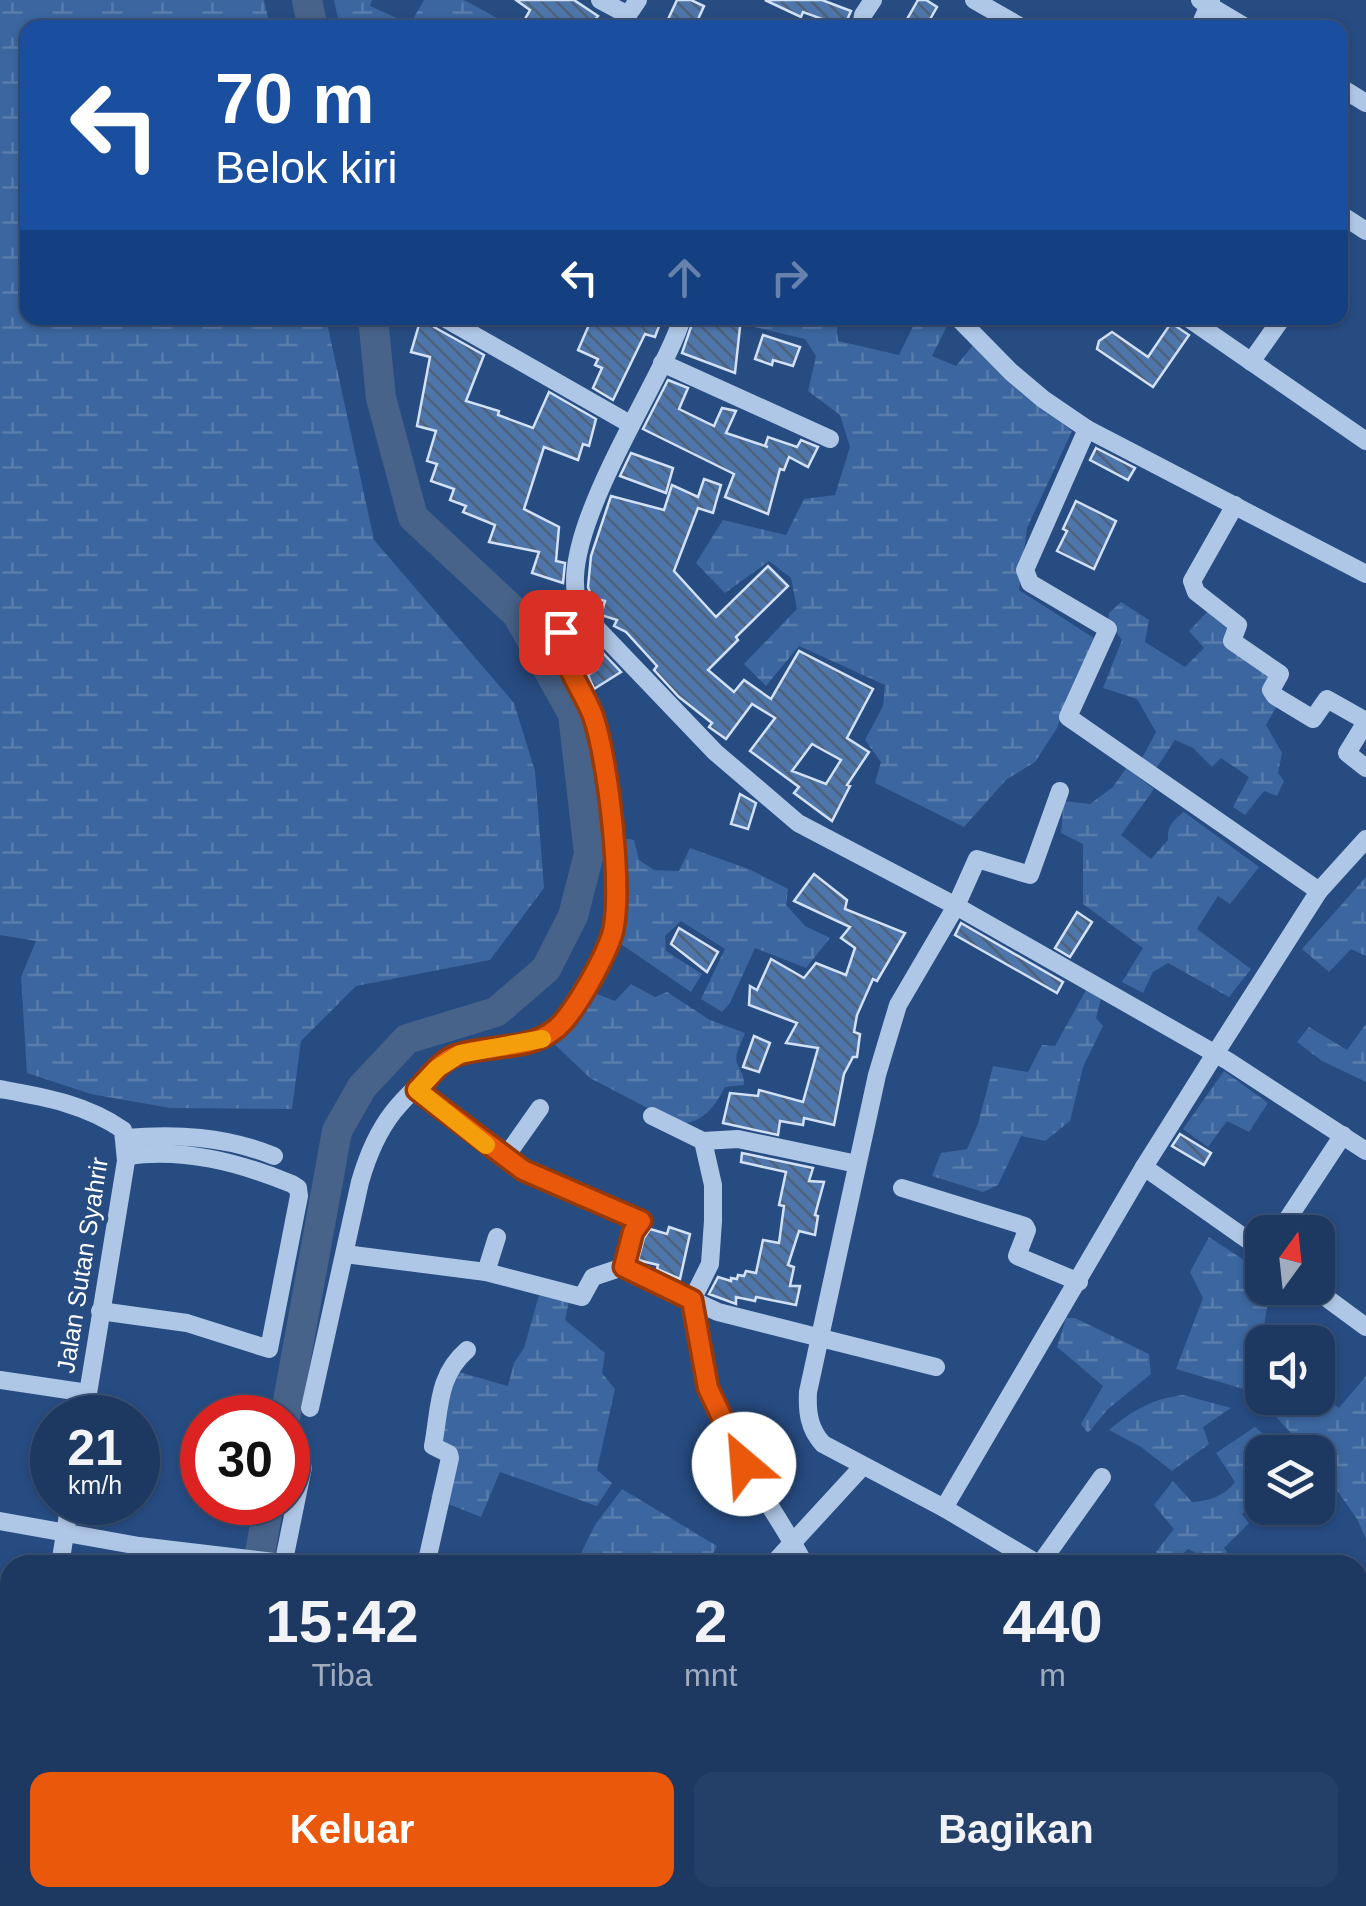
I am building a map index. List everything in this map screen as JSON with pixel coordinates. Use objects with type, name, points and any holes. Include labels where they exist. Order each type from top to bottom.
[{"type":"street","points":[[600,0],[629,14]]},
{"type":"street","points":[[974,0],[1009,20]]},
{"type":"street","points":[[1207,1],[1235,20]]},
{"type":"street","points":[[456,325],[630,424]]},
{"type":"street","points":[[679,325],[608,470],[577,566],[574,599],[585,616],[715,752],[798,823],[956,906],[1220,1057],[1366,1151]]},
{"type":"street","points":[[965,325],[1011,372],[1087,429],[1366,574]]},
{"type":"street","points":[[1198,325],[1366,441]]},
{"type":"street","points":[[1251,362],[1277,325]]},
{"type":"street","points":[[662,363],[830,439]]},
{"type":"street","points":[[1087,429],[1026,570],[1030,583],[1108,630],[1068,717],[1320,891]]},
{"type":"street","points":[[1235,505],[1192,581],[1196,592],[1238,625],[1232,641],[1280,674],[1271,690],[1275,696],[1313,718],[1324,701],[1330,699],[1366,722],[1347,753],[1366,768]]},
{"type":"street","points":[[310,1408],[370,1146],[392,1111],[438,1068],[460,1054],[489,1051],[550,1034],[577,1002],[611,939],[616,890],[606,768],[592,714],[560,635],[585,616]]},
{"type":"street","points":[[1023,1555],[823,1444],[810,1424],[808,1392],[877,1075],[898,1005],[956,906],[978,858],[1030,875],[1060,790]]},
{"type":"street","points":[[944,1508],[1144,1167],[1220,1057],[1320,891],[1366,839]]},
{"type":"street","name":"Jalan Sutan Syahrir","points":[[0,1089],[73,1105],[102,1116],[123,1130],[125,1159],[88,1395]]},
{"type":"street","points":[[417,1090],[504,1158],[563,1190],[641,1221],[633,1232],[624,1267]]},
{"type":"street","points":[[504,1158],[540,1108]]},
{"type":"street","points":[[652,1116],[703,1141],[738,1139],[858,1164]]},
{"type":"street","points":[[125,1159],[160,1135],[210,1138],[250,1146],[274,1156]]},
{"type":"street","points":[[1290,1215],[1343,1136]]},
{"type":"street","points":[[703,1141],[714,1185],[703,1366],[717,1412],[744,1464],[798,1536],[802,1555]]},
{"type":"street","points":[[100,1311],[187,1323],[269,1349],[299,1196],[298,1188],[292,1184],[218,1159],[174,1153],[125,1159]]},
{"type":"street","points":[[1144,1167],[1245,1238]]},
{"type":"street","points":[[902,1188],[1025,1226],[1017,1256],[1079,1282]]},
{"type":"street","points":[[486,1272],[497,1237]]},
{"type":"street","points":[[346,1254],[486,1272],[582,1297],[593,1276],[624,1267],[704,1306],[936,1367]]},
{"type":"street","points":[[1335,1304],[1366,1327]]},
{"type":"street","points":[[428,1555],[450,1458],[433,1446],[445,1377],[450,1366],[467,1350]]},
{"type":"street","points":[[0,1380],[88,1392]]},
{"type":"street","points":[[781,1555],[862,1466]]},
{"type":"street","points":[[1047,1555],[1102,1477]]},
{"type":"street","points":[[0,1521],[139,1546],[228,1555]]},
{"type":"street","points":[[61,1555],[66,1525]]},
{"type":"street","points":[[287,1555],[293,1525]]},
{"type":"green space","points":[[0,0],[264,0],[268,20],[20,20],[20,325],[328,325],[374,540],[514,703],[535,771],[544,888],[490,960],[356,986],[301,1041],[292,1109],[170,1108],[91,1094],[27,1073],[21,977],[36,941],[0,935]]},
{"type":"green space","points":[[334,0],[372,0],[370,6],[401,20],[338,20]]},
{"type":"green space","points":[[424,0],[464,0],[501,20],[412,20]]},
{"type":"green space","points":[[837,325],[838,341],[899,355],[914,325],[948,325],[932,356],[956,366],[975,343],[1072,431],[1027,528],[1019,590],[1097,640],[1057,728],[1035,762],[1006,780],[964,827],[875,783],[881,762],[865,740],[883,706],[885,685],[799,646],[766,686],[744,664],[797,609],[791,578],[769,561],[725,593],[696,563],[723,520],[786,535],[804,499],[835,495],[850,447],[840,415],[808,391],[816,356],[805,339],[750,326]]},
{"type":"green space","points":[[1121,602],[1149,620],[1145,642],[1185,667],[1204,648],[1189,631],[1210,609],[1253,650],[1268,675],[1278,704],[1266,725],[1282,753],[1278,773],[1284,781],[1277,796],[1264,791],[1245,815],[1233,807],[1249,777],[1221,758],[1212,767],[1193,748],[1175,740],[1155,770],[1141,760],[1156,732],[1137,699],[1103,688],[1122,640],[1108,621],[1109,613]]},
{"type":"green space","points":[[1126,768],[1154,789],[1121,835],[1151,859],[1184,812],[1259,867],[1230,904],[1218,896],[1197,929],[1251,969],[1229,997],[1168,963],[1153,972],[1143,993],[1122,982],[1143,948],[1083,904],[1083,844],[1061,833],[1064,801],[1090,804],[1113,787]]},
{"type":"green space","points":[[622,838],[634,840],[639,860],[654,870],[679,871],[690,848],[751,870],[788,889],[786,905],[805,926],[830,938],[806,968],[755,948],[722,1012],[701,999],[725,949],[681,921],[665,936],[666,951],[702,974],[691,992],[615,940]]},
{"type":"green space","points":[[1366,877],[1366,956],[1351,949],[1329,972],[1302,949]]},
{"type":"green space","points":[[631,984],[655,997],[667,992],[710,1020],[745,1033],[736,1059],[744,1085],[725,1087],[707,1113],[678,1124],[590,1078],[552,1042],[573,1023],[592,992],[615,1001]]},
{"type":"green space","points":[[1086,990],[1101,999],[1096,1018],[1103,1026],[1083,1067],[1070,1121],[1045,1141],[1021,1136],[998,1185],[983,1192],[932,1176],[941,1153],[967,1149],[978,1124],[993,1066],[1028,1072],[1042,1045],[1055,1046]]},
{"type":"green space","points":[[1366,1024],[1366,1082],[1322,1061],[1297,1042],[1309,1027],[1347,1050]]},
{"type":"green space","points":[[1224,1071],[1268,1103],[1249,1132],[1227,1121],[1208,1147],[1183,1129]]},
{"type":"green space","points":[[1209,1237],[1245,1261],[1245,1305],[1268,1305],[1264,1325],[1245,1325],[1245,1389],[1176,1369],[1203,1298],[1190,1272]]},
{"type":"green space","points":[[539,1295],[569,1301],[565,1320],[605,1353],[602,1373],[615,1389],[597,1470],[612,1483],[597,1506],[500,1472],[481,1517],[431,1497],[443,1459],[427,1440],[441,1367],[508,1386]]},
{"type":"green space","points":[[1066,1318],[1075,1318],[1149,1354],[1151,1374],[1108,1409],[1088,1433],[1081,1424],[1103,1386],[1057,1347]]},
{"type":"green space","points":[[1366,1376],[1366,1539],[1335,1487],[1335,1435],[1293,1435],[1274,1415],[1335,1415],[1335,1405],[1339,1408]]},
{"type":"green space","points":[[1183,1395],[1231,1408],[1203,1427],[1209,1444],[1172,1471],[1141,1447],[1109,1430],[1143,1406]]},
{"type":"green space","points":[[1255,1427],[1264,1435],[1245,1435],[1242,1514],[1247,1525],[1224,1548],[1229,1555],[1199,1555],[1188,1549],[1182,1555],[1156,1552],[1174,1529],[1154,1505],[1173,1481],[1192,1502],[1210,1499],[1235,1482],[1216,1453]]},
{"type":"green space","points":[[622,1489],[717,1546],[712,1555],[580,1555],[595,1525]]},
{"type":"building","points":[[516,0],[574,0],[598,16],[595,20],[524,20],[530,10]]},
{"type":"building","points":[[677,0],[691,0],[704,6],[698,20],[668,20]]},
{"type":"building","points":[[765,0],[822,0],[851,11],[847,20],[825,20],[803,12],[801,17]]},
{"type":"building","points":[[918,0],[937,7],[930,20],[907,20]]},
{"type":"building","points":[[419,325],[434,325],[484,355],[466,401],[499,411],[498,415],[533,428],[549,392],[596,419],[589,446],[583,444],[578,460],[544,447],[524,509],[559,527],[556,561],[565,563],[563,583],[532,573],[539,552],[489,542],[495,525],[463,512],[466,506],[450,500],[454,489],[431,481],[437,464],[427,461],[436,431],[417,426],[430,357],[411,352]]},
{"type":"building","points":[[589,325],[659,325],[655,337],[645,334],[613,400],[593,388],[602,368],[595,365],[598,359],[578,350]]},
{"type":"building","points":[[692,325],[740,325],[735,373],[682,353]]},
{"type":"building","points":[[1170,325],[1189,335],[1153,387],[1097,349],[1099,341],[1112,332],[1148,357]]},
{"type":"building","points":[[763,335],[800,347],[793,366],[755,359]]},
{"type":"building","points":[[668,380],[688,388],[679,409],[714,426],[722,408],[736,411],[726,433],[765,446],[768,437],[797,447],[801,440],[818,447],[808,467],[789,457],[784,470],[780,469],[768,514],[725,497],[734,474],[643,429]]},
{"type":"building","points":[[1096,448],[1135,468],[1128,480],[1090,460]]},
{"type":"building","points":[[631,453],[673,468],[666,493],[620,476]]},
{"type":"building","points":[[704,479],[721,485],[713,513],[698,508],[674,571],[716,617],[768,566],[788,586],[708,670],[734,692],[744,680],[771,699],[799,651],[873,689],[847,738],[869,752],[847,785],[850,786],[832,821],[794,793],[799,787],[750,751],[775,718],[752,704],[726,739],[709,727],[712,723],[679,697],[654,670],[657,666],[626,632],[614,626],[617,620],[601,615],[605,601],[592,598],[588,587],[591,556],[611,496],[664,510],[672,485],[698,497]],"holes":[[[812,744],[841,760],[826,784],[792,771]]]},
{"type":"building","points":[[1076,501],[1116,521],[1094,569],[1057,551]]},
{"type":"building","points":[[586,635],[621,672],[594,689],[588,675],[597,669],[576,644]]},
{"type":"building","points":[[740,794],[756,803],[748,829],[731,824]]},
{"type":"building","points":[[814,874],[847,900],[845,909],[905,933],[877,981],[873,979],[857,1015],[857,1057],[853,1057],[844,1074],[834,1125],[804,1118],[803,1125],[780,1121],[778,1135],[723,1123],[730,1093],[758,1096],[759,1090],[803,1102],[818,1048],[786,1043],[797,1023],[749,1005],[750,986],[757,990],[771,959],[804,978],[816,963],[846,975],[855,948],[841,938],[850,927],[794,901]]},
{"type":"building","points":[[1077,912],[1092,922],[1070,957],[1055,948]]},
{"type":"building","points":[[961,923],[1063,982],[1057,993],[955,935]]},
{"type":"building","points":[[679,928],[718,952],[707,972],[671,944]]},
{"type":"building","points":[[754,1036],[770,1043],[759,1072],[743,1067]]},
{"type":"building","points":[[1180,1134],[1211,1153],[1204,1165],[1172,1146]]},
{"type":"building","points":[[742,1153],[813,1168],[809,1181],[824,1182],[815,1215],[815,1235],[799,1231],[788,1265],[794,1267],[790,1286],[800,1286],[796,1305],[756,1297],[755,1301],[736,1297],[736,1304],[709,1294],[718,1277],[731,1281],[738,1275],[744,1276],[746,1271],[756,1273],[763,1240],[779,1243],[784,1206],[779,1205],[786,1172],[741,1162]]},
{"type":"building","points":[[669,1227],[690,1234],[680,1279],[657,1269],[658,1265],[638,1260],[650,1229],[667,1234]]},
{"type":"waterway","points":[[307,0],[311,20]]},
{"type":"waterway","points":[[289,1395],[337,1131],[362,1087],[407,1039],[496,1012],[546,969],[573,916],[589,854],[573,714],[517,614],[413,517],[381,398],[374,325]]},
{"type":"waterway","points":[[260,1555],[265,1525]]},
{"type":"slow traffic","points":[[486,1145],[417,1090],[450,1058],[542,1039]]},
{"type":"route","points":[[561,632],[560,639],[592,714],[606,768],[616,890],[611,939],[577,1002],[550,1034],[450,1058],[417,1090],[523,1170],[641,1221],[633,1232],[624,1267],[692,1300],[708,1388],[744,1464]]}]
